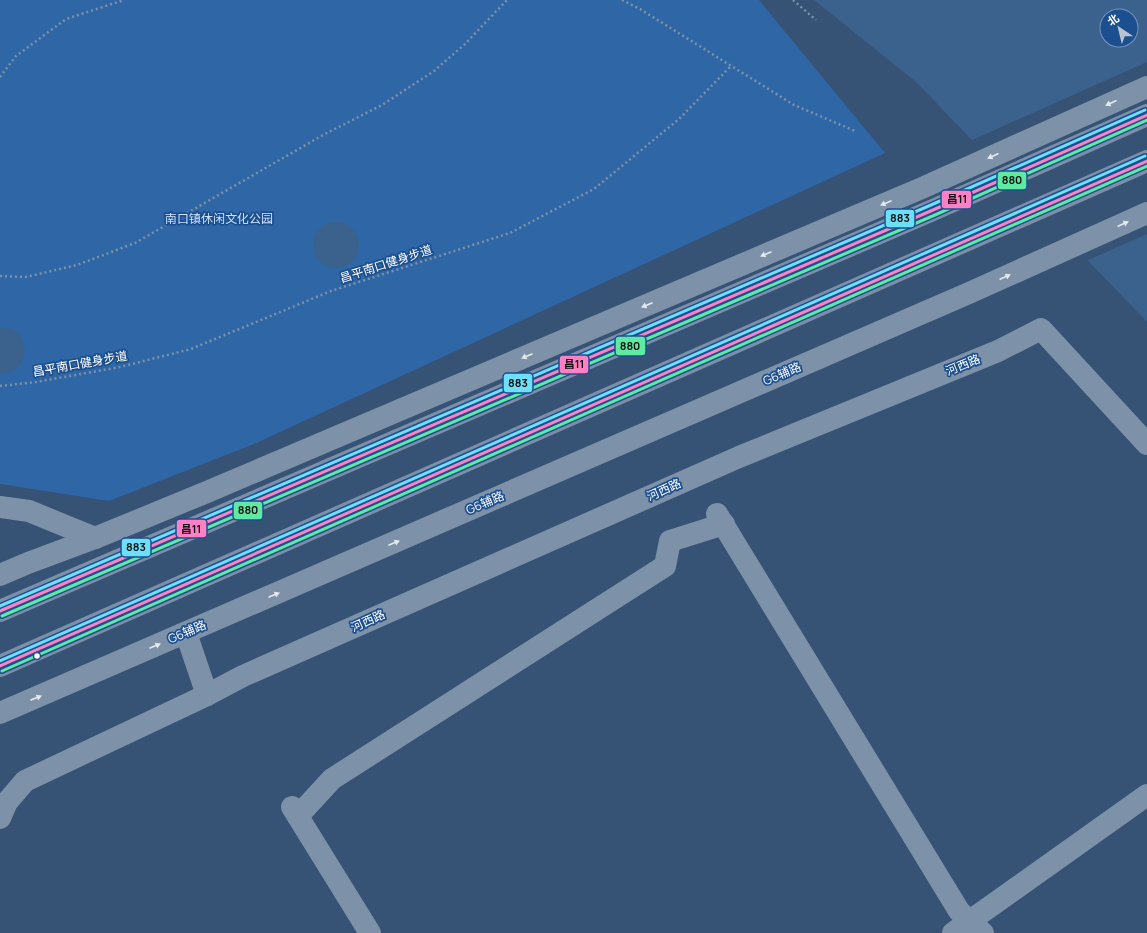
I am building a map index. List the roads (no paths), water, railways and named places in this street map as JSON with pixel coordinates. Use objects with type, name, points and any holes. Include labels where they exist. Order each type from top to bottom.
[{"type":"main road","points":[[0,611],[933,210],[1147,115]]},
{"type":"main road","points":[[0,666],[1147,161]]},
{"type":"street","points":[[0,575],[96,538],[922,188],[1147,87]]},
{"type":"street","name":"G6辅路","points":[[0,713],[969,293],[1147,213]]},
{"type":"street","name":"河西路","points":[[207,695],[250,673],[725,463],[998,351],[1041,329],[1147,444]]},
{"type":"street","points":[[0,507],[29,511],[96,538]]},
{"type":"street","points":[[370,933],[295,812],[332,779],[664,566],[670,541],[720,519],[969,929],[1147,795]]},
{"type":"street","points":[[0,818],[7,802],[24,781],[207,695],[186,633]]},
{"type":"park label","name":"南口镇休闲文化公园","points":[[219,219]]}]
